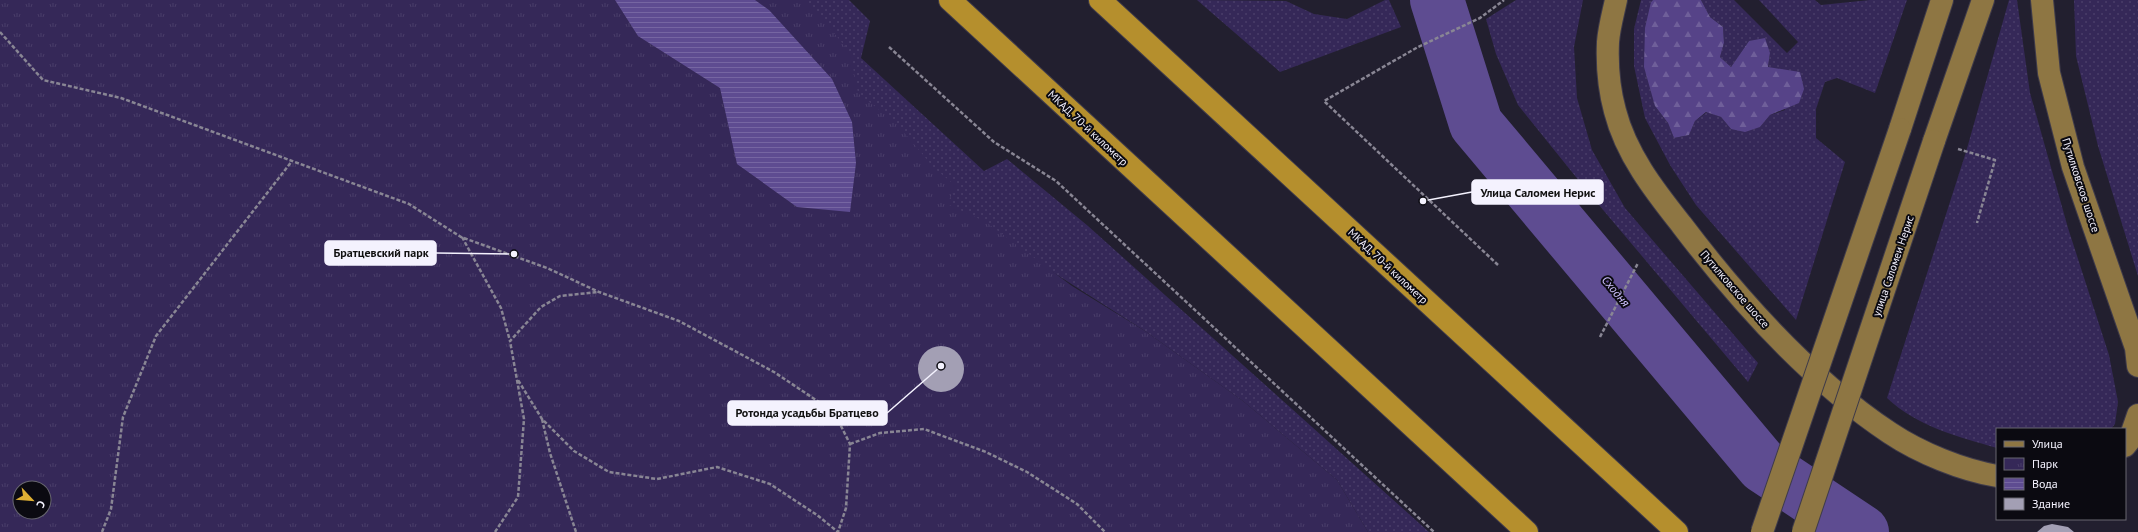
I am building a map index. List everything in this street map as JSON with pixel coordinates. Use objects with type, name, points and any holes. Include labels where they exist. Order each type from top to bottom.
[{"type":"highway","name":"МКАД, 70-й километр","points":[[950,0],[1527,532]]},
{"type":"highway","name":"МКАД, 70-й километр","points":[[1100,0],[1677,532]]},
{"type":"main road","name":"Путилковское шоссе","points":[[1616,0],[1608,41],[1609,78],[1615,111],[1628,146],[1652,186],[1706,258],[1769,329],[1837,393],[1891,434],[1943,460],[1981,473],[1996,476]]},
{"type":"main road","points":[[1762,532],[1900,129],[1942,0]]},
{"type":"main road","name":"улица Саломеи Нерис","points":[[1803,532],[1934,141],[1983,0]]},
{"type":"main road","name":"Путилковское шоссе","points":[[2042,0],[2049,73],[2073,167],[2136,348],[2138,366]]},
{"type":"main road","points":[[2126,445],[2129,441],[2138,415]]},
{"type":"path","points":[[1498,265],[1324,101],[1418,47],[1480,18],[1504,0]]},
{"type":"path","points":[[0,32],[43,80],[121,98],[410,204],[461,237],[547,268],[599,292],[679,321],[774,372],[834,412],[850,444],[846,508],[838,532],[817,515],[770,484],[717,467],[657,479],[609,472],[574,451],[542,419],[518,380]]},
{"type":"path","points":[[889,47],[994,142],[1056,181],[1434,532]]},
{"type":"path","points":[[1958,149],[1995,160],[1976,223]]},
{"type":"path","points":[[102,532],[111,508],[123,417],[156,336],[292,161]]},
{"type":"path","points":[[461,237],[500,308],[510,341],[524,419],[518,497],[495,532]]},
{"type":"path","points":[[1600,337],[1638,263]]},
{"type":"path","points":[[510,341],[541,307],[560,296],[599,292]]},
{"type":"path","points":[[542,419],[550,453],[576,532]]},
{"type":"path","points":[[850,444],[880,433],[924,429],[986,452],[1027,472],[1077,504],[1105,532]]},
{"type":"green space","points":[[0,0],[806,0],[850,52],[858,93],[897,124],[934,168],[956,186],[947,204],[986,222],[1072,286],[1145,331],[1243,401],[1337,480],[1368,532],[0,532]]},
{"type":"green space","points":[[755,0],[849,0],[870,21],[861,58],[984,171],[1007,159],[1088,226],[1429,532],[1368,532],[1337,480],[1243,401],[1145,331],[946,204]]},
{"type":"green space","points":[[1197,0],[1286,1],[1314,14],[1347,19],[1385,0],[1389,0],[1401,27],[1280,72]]},
{"type":"green space","points":[[1516,0],[1583,0],[1574,47],[1577,98],[1592,150],[1625,208],[1758,363],[1748,382],[1588,192],[1518,105],[1496,54],[1486,19]]},
{"type":"green space","points":[[1641,0],[1653,0],[1651,2],[1655,106],[1668,123],[1674,138],[1689,135],[1695,121],[1707,112],[1721,117],[1731,129],[1760,127],[1770,115],[1785,110],[1768,68],[1770,53],[1749,41],[1731,67],[1720,57],[1724,43],[1723,27],[1710,17],[1701,0],[1734,0],[1787,53],[1798,42],[1759,0],[1815,0],[1821,5],[1870,0],[1907,0],[1875,93],[1837,78],[1825,82],[1816,109],[1816,138],[1845,162],[1796,320],[1696,205],[1670,165],[1645,118],[1634,66],[1634,29]]},
{"type":"green space","points":[[1653,0],[1701,0],[1710,17],[1723,27],[1724,43],[1720,57],[1731,67],[1749,41],[1765,38],[1770,53],[1768,67],[1800,72],[1804,89],[1799,103],[1770,115],[1760,127],[1745,132],[1731,129],[1721,117],[1706,112],[1695,121],[1689,135],[1674,138],[1668,123],[1655,106],[1644,67],[1645,28],[1651,2]]},
{"type":"green space","points":[[2009,0],[2017,0],[2030,93],[2068,228],[2109,355],[2118,402],[2115,424],[2112,428],[1996,428],[1996,448],[1953,435],[1925,423],[1898,408],[1887,398],[1966,152]]},
{"type":"green space","points":[[2074,0],[2138,0],[2138,276],[2098,146],[2076,56]]},
{"type":"water","points":[[615,0],[755,0],[769,10],[832,79],[852,122],[856,163],[850,212],[797,207],[737,164],[720,88],[638,36]]},
{"type":"building","points":[[941,346],[954,350],[960,356],[964,369],[960,382],[954,388],[941,392],[928,388],[922,382],[918,369],[922,356],[928,350]]},
{"type":"building","points":[[2052,524],[2068,527],[2074,532],[2037,532],[2044,526]]},
{"type":"waterway","name":"Сходня","points":[[1437,0],[1476,124],[1763,466],[1862,532]]},
{"type":"place","name":"Улица Саломеи Нерис","points":[[1423,201]]},
{"type":"place","name":"Братцевский парк","points":[[514,254]]},
{"type":"place","name":"Ротонда усадьбы Братцево","points":[[941,366]]}]
